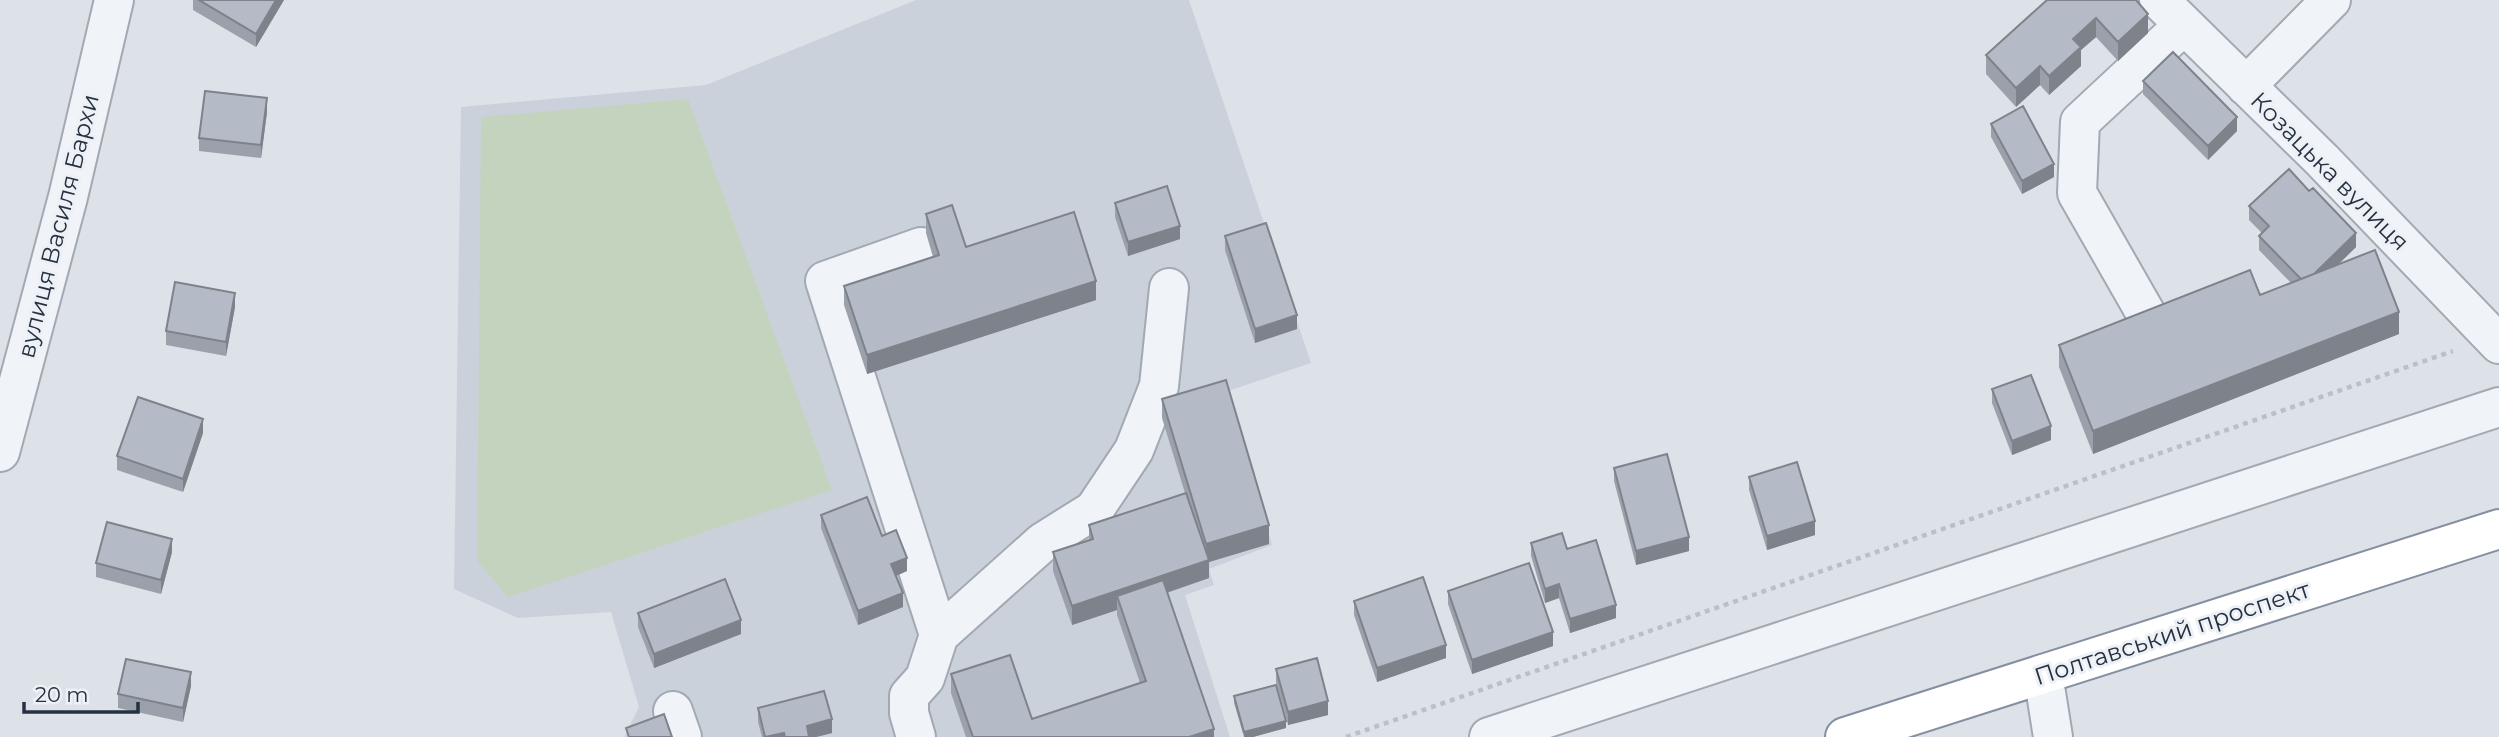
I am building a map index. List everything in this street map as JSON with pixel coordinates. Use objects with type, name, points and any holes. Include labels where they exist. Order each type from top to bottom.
[{"type":"highway","name":"Полтавський проспект","points":[[1845,737],[2499,528]]},
{"type":"street","name":"вулиця Василя Бархи","points":[[0,452],[68,197],[114,0]]},
{"type":"street","points":[[2246,86],[2331,0]]},
{"type":"street","points":[[2145,312],[2077,192],[2080,122],[2171,12]]},
{"type":"street","name":"Козацька вулиця","points":[[2171,12],[2322,160],[2496,340]]},
{"type":"street","points":[[921,247],[825,281],[939,635]]},
{"type":"street","points":[[916,737],[909,713],[909,696],[925,678],[939,635],[1043,542],[1094,510],[1135,450],[1159,386],[1169,288]]},
{"type":"street","points":[[1489,737],[2499,407]]},
{"type":"street","points":[[2043,674],[2053,737]]},
{"type":"path","points":[[1346,737],[2496,340]]},
{"type":"shaded area","points":[[916,0],[1189,0],[1311,363],[1228,391],[1272,545],[1209,569],[1214,585],[1185,595],[1230,737],[624,737],[639,707],[611,612],[518,618],[454,589],[461,107],[706,85]]},
{"type":"green space","points":[[688,99],[832,490],[508,597],[477,561],[481,117]]},
{"type":"building","points":[[199,0],[276,0],[256,34]]},
{"type":"building","points":[[2047,0],[2136,0],[2148,14],[2118,42],[2096,18],[2073,39],[2081,47],[2049,76],[2040,66],[2016,88],[1986,55]]},
{"type":"building","points":[[2173,52],[2237,117],[2208,146],[2143,81]]},
{"type":"building","points":[[205,91],[267,98],[261,145],[199,138]]},
{"type":"building","points":[[2023,106],[2054,164],[2022,181],[1991,124]]},
{"type":"building","points":[[2289,169],[2309,191],[2313,188],[2356,233],[2314,274],[2301,279],[2259,236],[2269,226],[2249,206]]},
{"type":"building","points":[[1167,186],[1180,226],[1128,242],[1115,203]]},
{"type":"building","points":[[952,205],[966,247],[1074,212],[1096,281],[867,355],[844,286],[939,255],[926,214]]},
{"type":"building","points":[[1266,223],[1297,315],[1255,329],[1225,236]]},
{"type":"building","points":[[2375,250],[2399,312],[2093,431],[2059,345],[2250,270],[2260,295]]},
{"type":"building","points":[[175,282],[235,293],[226,342],[166,331]]},
{"type":"building","points":[[2031,375],[2051,426],[2012,441],[1992,389]]},
{"type":"building","points":[[1226,380],[1269,525],[1206,544],[1162,399]]},
{"type":"building","points":[[138,397],[203,419],[183,479],[117,456]]},
{"type":"building","points":[[1667,454],[1689,537],[1636,551],[1614,468]]},
{"type":"building","points":[[1797,462],[1815,521],[1767,536],[1749,477]]},
{"type":"building","points":[[1186,493],[1209,560],[1072,606],[1053,552],[1093,539],[1089,525]]},
{"type":"building","points":[[867,497],[882,536],[896,530],[907,558],[891,564],[903,593],[858,611],[821,515]]},
{"type":"building","points":[[107,522],[172,539],[161,580],[96,563]]},
{"type":"building","points":[[1562,533],[1567,549],[1596,540],[1616,605],[1570,619],[1559,584],[1545,589],[1531,543]]},
{"type":"building","points":[[1529,563],[1553,632],[1472,660],[1448,591]]},
{"type":"building","points":[[1423,577],[1446,645],[1377,668],[1354,601]]},
{"type":"building","points":[[725,579],[741,620],[654,654],[638,613]]},
{"type":"building","points":[[1163,580],[1214,729],[1189,737],[973,737],[951,674],[1010,655],[1032,719],[1146,681],[1117,596]]},
{"type":"building","points":[[1317,658],[1328,701],[1288,712],[1276,669]]},
{"type":"building","points":[[126,659],[191,672],[183,708],[118,694]]},
{"type":"building","points":[[1276,685],[1286,721],[1244,732],[1234,696]]},
{"type":"building","points":[[824,691],[832,719],[807,726],[809,737],[785,737],[784,733],[765,737],[758,708]]},
{"type":"building","points":[[664,714],[672,737],[629,737],[626,728]]}]
